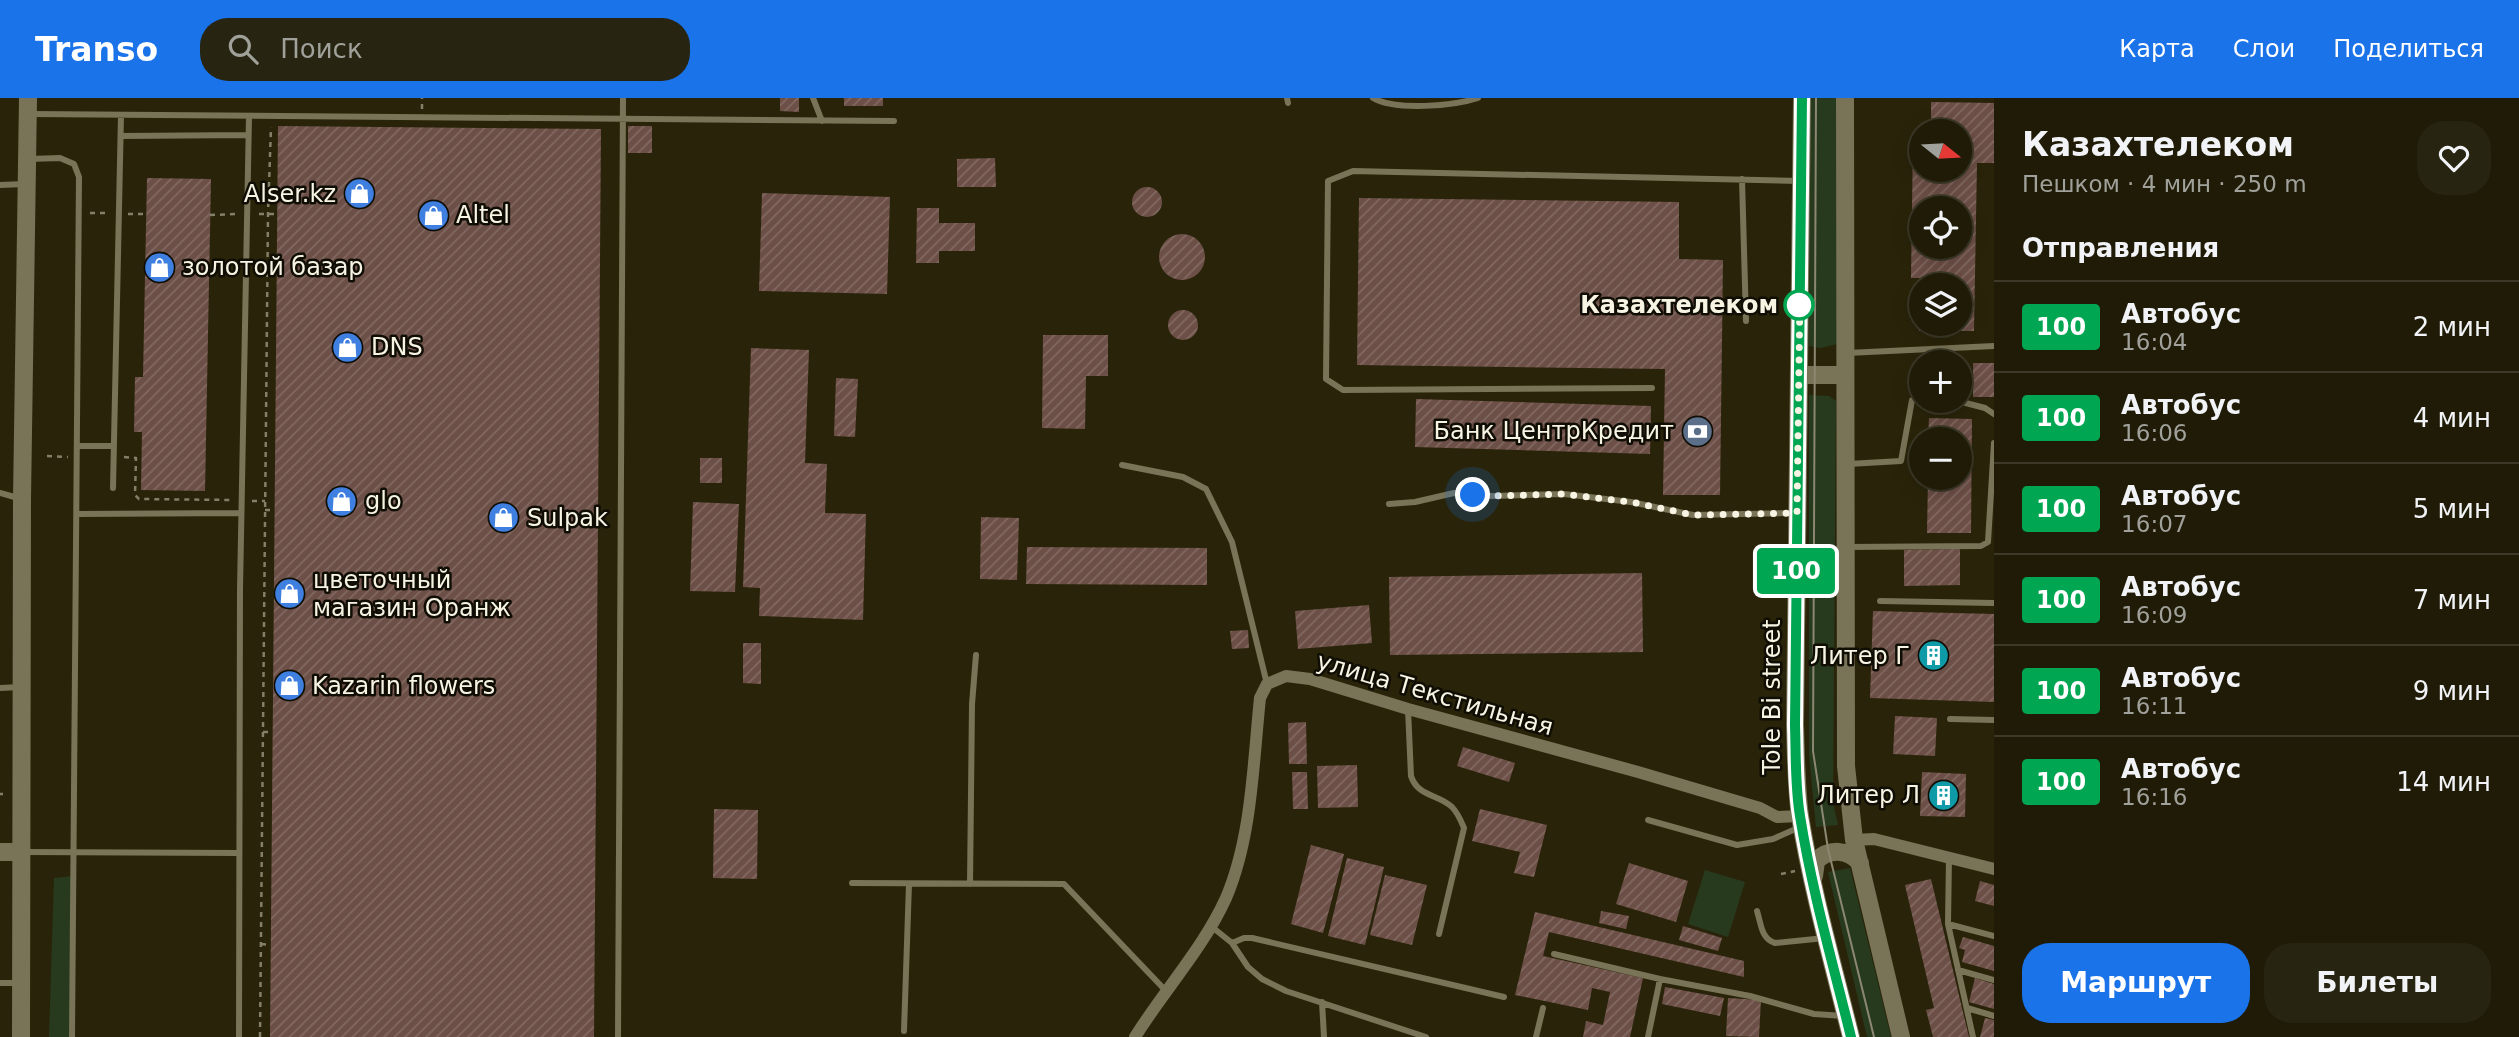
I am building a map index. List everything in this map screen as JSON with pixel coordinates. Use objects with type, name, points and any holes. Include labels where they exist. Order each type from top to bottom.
[{"type":"main road","name":"Tole Bi street","points":[[1802,98],[1795,725],[1801,821],[1851,1037]]},
{"type":"main road","points":[[1845,98],[1846,766],[1854,840],[1901,1037]]},
{"type":"main road","points":[[21,1037],[22,499],[28,106]]},
{"type":"main road","points":[[1799,375],[1845,374]]},
{"type":"main road","points":[[1813,882],[1816,861],[1823,854],[1844,851],[1853,855],[1860,863]]},
{"type":"main road","points":[[0,852],[22,852]]},
{"type":"street","name":"улица Текстильная","points":[[1267,684],[1286,676],[1310,679],[1760,808],[1777,817],[1801,821]]},
{"type":"street","points":[[1137,1037],[1210,926],[1225,900],[1235,874],[1245,831],[1260,698],[1267,684]]},
{"type":"street","points":[[1854,840],[1874,839],[1994,869]]},
{"type":"lane","points":[[618,1037],[623,98]]},
{"type":"lane","points":[[813,98],[822,121]]},
{"type":"lane","points":[[1373,98],[1390,105],[1462,103],[1478,98]]},
{"type":"lane","points":[[28,106],[121,115],[894,121]]},
{"type":"lane","points":[[113,488],[121,115]]},
{"type":"lane","points":[[239,1037],[241,500],[249,116]]},
{"type":"lane","points":[[121,136],[248,135]]},
{"type":"lane","points":[[27,159],[60,158],[74,164],[79,177],[72,1037]]},
{"type":"lane","points":[[1652,388],[1343,390],[1326,379],[1328,181],[1353,171],[1801,181]]},
{"type":"lane","points":[[1742,179],[1746,321]]},
{"type":"lane","points":[[0,186],[27,184]]},
{"type":"lane","points":[[1845,353],[1994,346]]},
{"type":"lane","points":[[1972,405],[1994,414]]},
{"type":"lane","points":[[1845,464],[1901,461],[1910,413]]},
{"type":"lane","points":[[1844,547],[1981,546],[1988,542],[1994,443]]},
{"type":"lane","points":[[77,446],[114,446]]},
{"type":"lane","points":[[1122,465],[1183,477],[1206,489],[1232,542],[1267,684]]},
{"type":"lane","points":[[0,493],[22,499]]},
{"type":"lane","points":[[1389,504],[1415,502],[1454,493],[1492,496],[1564,494],[1631,502],[1693,515],[1797,513]]},
{"type":"lane","points":[[77,514],[241,513]]},
{"type":"lane","points":[[1880,601],[1994,603]]},
{"type":"lane","points":[[970,884],[972,704],[976,655]]},
{"type":"lane","points":[[0,688],[23,687]]},
{"type":"lane","points":[[1408,709],[1413,783],[1417,790],[1452,806],[1464,828],[1439,933]]},
{"type":"lane","points":[[1950,719],[1994,720]]},
{"type":"lane","points":[[1648,820],[1737,845],[1773,839],[1801,821]]},
{"type":"lane","points":[[22,852],[239,853]]},
{"type":"lane","points":[[1949,858],[1948,924],[1973,1037]]},
{"type":"lane","points":[[852,883],[1064,884],[1166,991]]},
{"type":"lane","points":[[904,1031],[909,884]]},
{"type":"lane","points":[[1757,911],[1765,938],[1769,941],[1827,938]]},
{"type":"lane","points":[[1948,924],[1994,936]]},
{"type":"lane","points":[[1210,926],[1231,943],[1248,967],[1262,979],[1286,991],[1424,1037]]},
{"type":"lane","points":[[1231,943],[1252,938],[1504,997]]},
{"type":"lane","points":[[1554,954],[1660,979],[1750,996],[1814,1014],[1846,1016]]},
{"type":"lane","points":[[1958,970],[1994,980]]},
{"type":"lane","points":[[1648,1037],[1660,979]]},
{"type":"lane","points":[[0,983],[22,983]]},
{"type":"lane","points":[[1322,1002],[1324,1037]]},
{"type":"lane","points":[[1536,1037],[1543,1008]]},
{"type":"lane","points":[[1967,1009],[1994,1016]]},
{"type":"path","points":[[260,1037],[271,116]]},
{"type":"path","points":[[210,215],[236,214]]},
{"type":"path","points":[[47,456],[77,457]]},
{"type":"path","points":[[114,457],[136,458],[135,495],[139,499],[265,501]]},
{"type":"path","points":[[265,510],[274,510]]},
{"type":"path","points":[[263,732],[272,732]]},
{"type":"path","points":[[261,944],[271,944]]},
{"type":"green space","points":[[1810,98],[1836,98],[1837,344],[1821,348],[1809,346]]},
{"type":"green space","points":[[1809,395],[1829,396],[1836,401],[1833,803],[1838,825],[1816,827],[1809,755]]},
{"type":"green space","points":[[1850,868],[1891,1037],[1867,1037],[1828,872]]},
{"type":"green space","points":[[1705,870],[1745,882],[1728,937],[1688,924]]},
{"type":"green space","points":[[72,876],[72,1037],[49,1037],[54,878]]},
{"type":"building","points":[[780,98],[799,98],[799,112],[780,111]]},
{"type":"building","points":[[844,98],[883,98],[883,106],[844,106]]},
{"type":"building","points":[[1931,102],[1994,103],[1994,163],[1977,163],[1974,331],[1972,273],[1911,273],[1911,259],[1972,259],[1972,196],[1912,196],[1912,182],[1972,182],[1972,119],[1931,119]]},
{"type":"building","points":[[278,126],[601,129],[594,1037],[270,1037]]},
{"type":"building","points":[[628,126],[652,126],[652,153],[628,153]]},
{"type":"building","points":[[995,158],[996,187],[957,187],[957,159]]},
{"type":"building","points":[[147,178],[211,179],[205,491],[141,490],[142,432],[134,432],[135,377],[143,377]]},
{"type":"building","points":[[1147,187],[1158,191],[1162,202],[1158,213],[1147,217],[1136,213],[1132,202],[1136,191]]},
{"type":"building","points":[[762,193],[890,197],[887,294],[759,291]]},
{"type":"building","points":[[1359,198],[1679,202],[1679,259],[1723,260],[1720,495],[1663,495],[1665,369],[1357,365]]},
{"type":"building","points":[[917,208],[939,208],[939,223],[975,223],[975,251],[939,251],[939,263],[916,263]]},
{"type":"building","points":[[1182,234],[1198,241],[1205,257],[1198,273],[1182,280],[1166,273],[1159,257],[1166,241]]},
{"type":"building","points":[[1183,310],[1194,314],[1198,325],[1194,336],[1183,340],[1172,336],[1168,325],[1172,314]]},
{"type":"building","points":[[1043,335],[1108,335],[1108,376],[1086,376],[1085,429],[1042,428]]},
{"type":"building","points":[[751,348],[809,350],[805,463],[827,464],[825,513],[866,514],[863,620],[759,616],[760,588],[743,587]]},
{"type":"building","points":[[1973,363],[1994,363],[1994,397],[1973,397]]},
{"type":"building","points":[[836,378],[858,379],[855,437],[834,436]]},
{"type":"building","points":[[1416,399],[1651,406],[1650,454],[1415,447]]},
{"type":"building","points":[[1929,418],[1972,419],[1972,427],[1929,427]]},
{"type":"building","points":[[700,458],[722,458],[722,483],[700,483]]},
{"type":"building","points":[[1928,490],[1971,490],[1971,533],[1927,533]]},
{"type":"building","points":[[693,502],[739,504],[735,592],[690,591]]},
{"type":"building","points":[[981,517],[1019,518],[1017,580],[980,579]]},
{"type":"building","points":[[1027,547],[1207,548],[1207,585],[1026,584]]},
{"type":"building","points":[[1960,549],[1960,585],[1904,586],[1904,550]]},
{"type":"building","points":[[1642,573],[1643,652],[1390,655],[1389,577]]},
{"type":"building","points":[[1369,605],[1372,643],[1298,649],[1295,611]]},
{"type":"building","name":"Литер Г","points":[[1873,611],[1994,614],[1994,702],[1870,698]]},
{"type":"building","points":[[1248,630],[1249,648],[1232,649],[1230,631]]},
{"type":"building","points":[[743,643],[761,643],[761,684],[743,683]]},
{"type":"building","points":[[1895,716],[1937,718],[1935,756],[1893,754]]},
{"type":"building","points":[[1306,722],[1307,764],[1289,764],[1288,723]]},
{"type":"building","points":[[1463,747],[1515,763],[1509,782],[1457,766]]},
{"type":"building","points":[[1357,765],[1358,807],[1318,808],[1317,766]]},
{"type":"building","points":[[1292,772],[1307,772],[1308,809],[1293,809]]},
{"type":"building","name":"Литер Л","points":[[1922,772],[1966,774],[1965,817],[1920,816]]},
{"type":"building","points":[[714,809],[758,810],[757,879],[713,878]]},
{"type":"building","points":[[1480,809],[1547,825],[1534,877],[1514,873],[1520,852],[1472,841]]},
{"type":"building","points":[[1311,845],[1344,854],[1323,933],[1291,924]]},
{"type":"building","points":[[1347,858],[1384,867],[1365,945],[1328,936]]},
{"type":"building","points":[[1629,863],[1688,881],[1676,922],[1616,904]]},
{"type":"building","points":[[1385,875],[1427,885],[1412,945],[1370,935]]},
{"type":"building","points":[[1931,879],[1969,1037],[1933,1037],[1926,1010],[1934,1008],[1905,885]]},
{"type":"building","points":[[1980,881],[1994,885],[1994,906],[1975,901]]},
{"type":"building","points":[[1601,911],[1629,916],[1626,929],[1599,923]]},
{"type":"building","points":[[1535,912],[1744,961],[1744,977],[1549,932],[1543,956],[1643,978],[1630,1037],[1583,1037],[1586,1021],[1603,1025],[1610,992],[1592,988],[1588,1010],[1515,995]]},
{"type":"building","points":[[1683,926],[1722,938],[1718,951],[1679,940]]},
{"type":"building","points":[[1963,937],[1994,946],[1994,971],[1962,962],[1965,950],[1959,948]]},
{"type":"building","points":[[1975,978],[1994,984],[1994,1009],[1969,1002]]},
{"type":"building","points":[[1665,987],[1724,998],[1720,1016],[1662,1004]]},
{"type":"building","points":[[1728,998],[1761,1000],[1759,1037],[1726,1036]]},
{"type":"building","points":[[1985,1018],[1994,1020],[1994,1037],[1980,1037]]},
{"type":"tram line","points":[[1816,98],[1813,751],[1828,849],[1874,1037]]},
{"type":"bus line","name":"100","points":[[1802,98],[1795,725],[1797,785],[1813,882],[1851,1037]]},
{"type":"place","name":"Alser.kz","points":[[359,194]]},
{"type":"place","name":"Altel","points":[[433,215]]},
{"type":"place","name":"золотой базар","points":[[159,267]]},
{"type":"place","name":"Казахтелеком","points":[[1799,305]]},
{"type":"place","name":"DNS","points":[[348,347]]},
{"type":"place","name":"Банк ЦентрКредит","points":[[1697,431]]},
{"type":"place","name":"glo","points":[[342,501]]},
{"type":"place","name":"Sulpak","points":[[504,518]]},
{"type":"place","name":"цветочный магазин Оранж","points":[[290,594]]},
{"type":"place","name":"Литер Г","points":[[1933,656]]},
{"type":"place","name":"Kazarin flowers","points":[[289,686]]},
{"type":"place","name":"Литер Л","points":[[1943,795]]},
{"type":"route","points":[[1473,495],[1564,494],[1631,502],[1693,515],[1797,513],[1800,292],[1799,305]]}]
